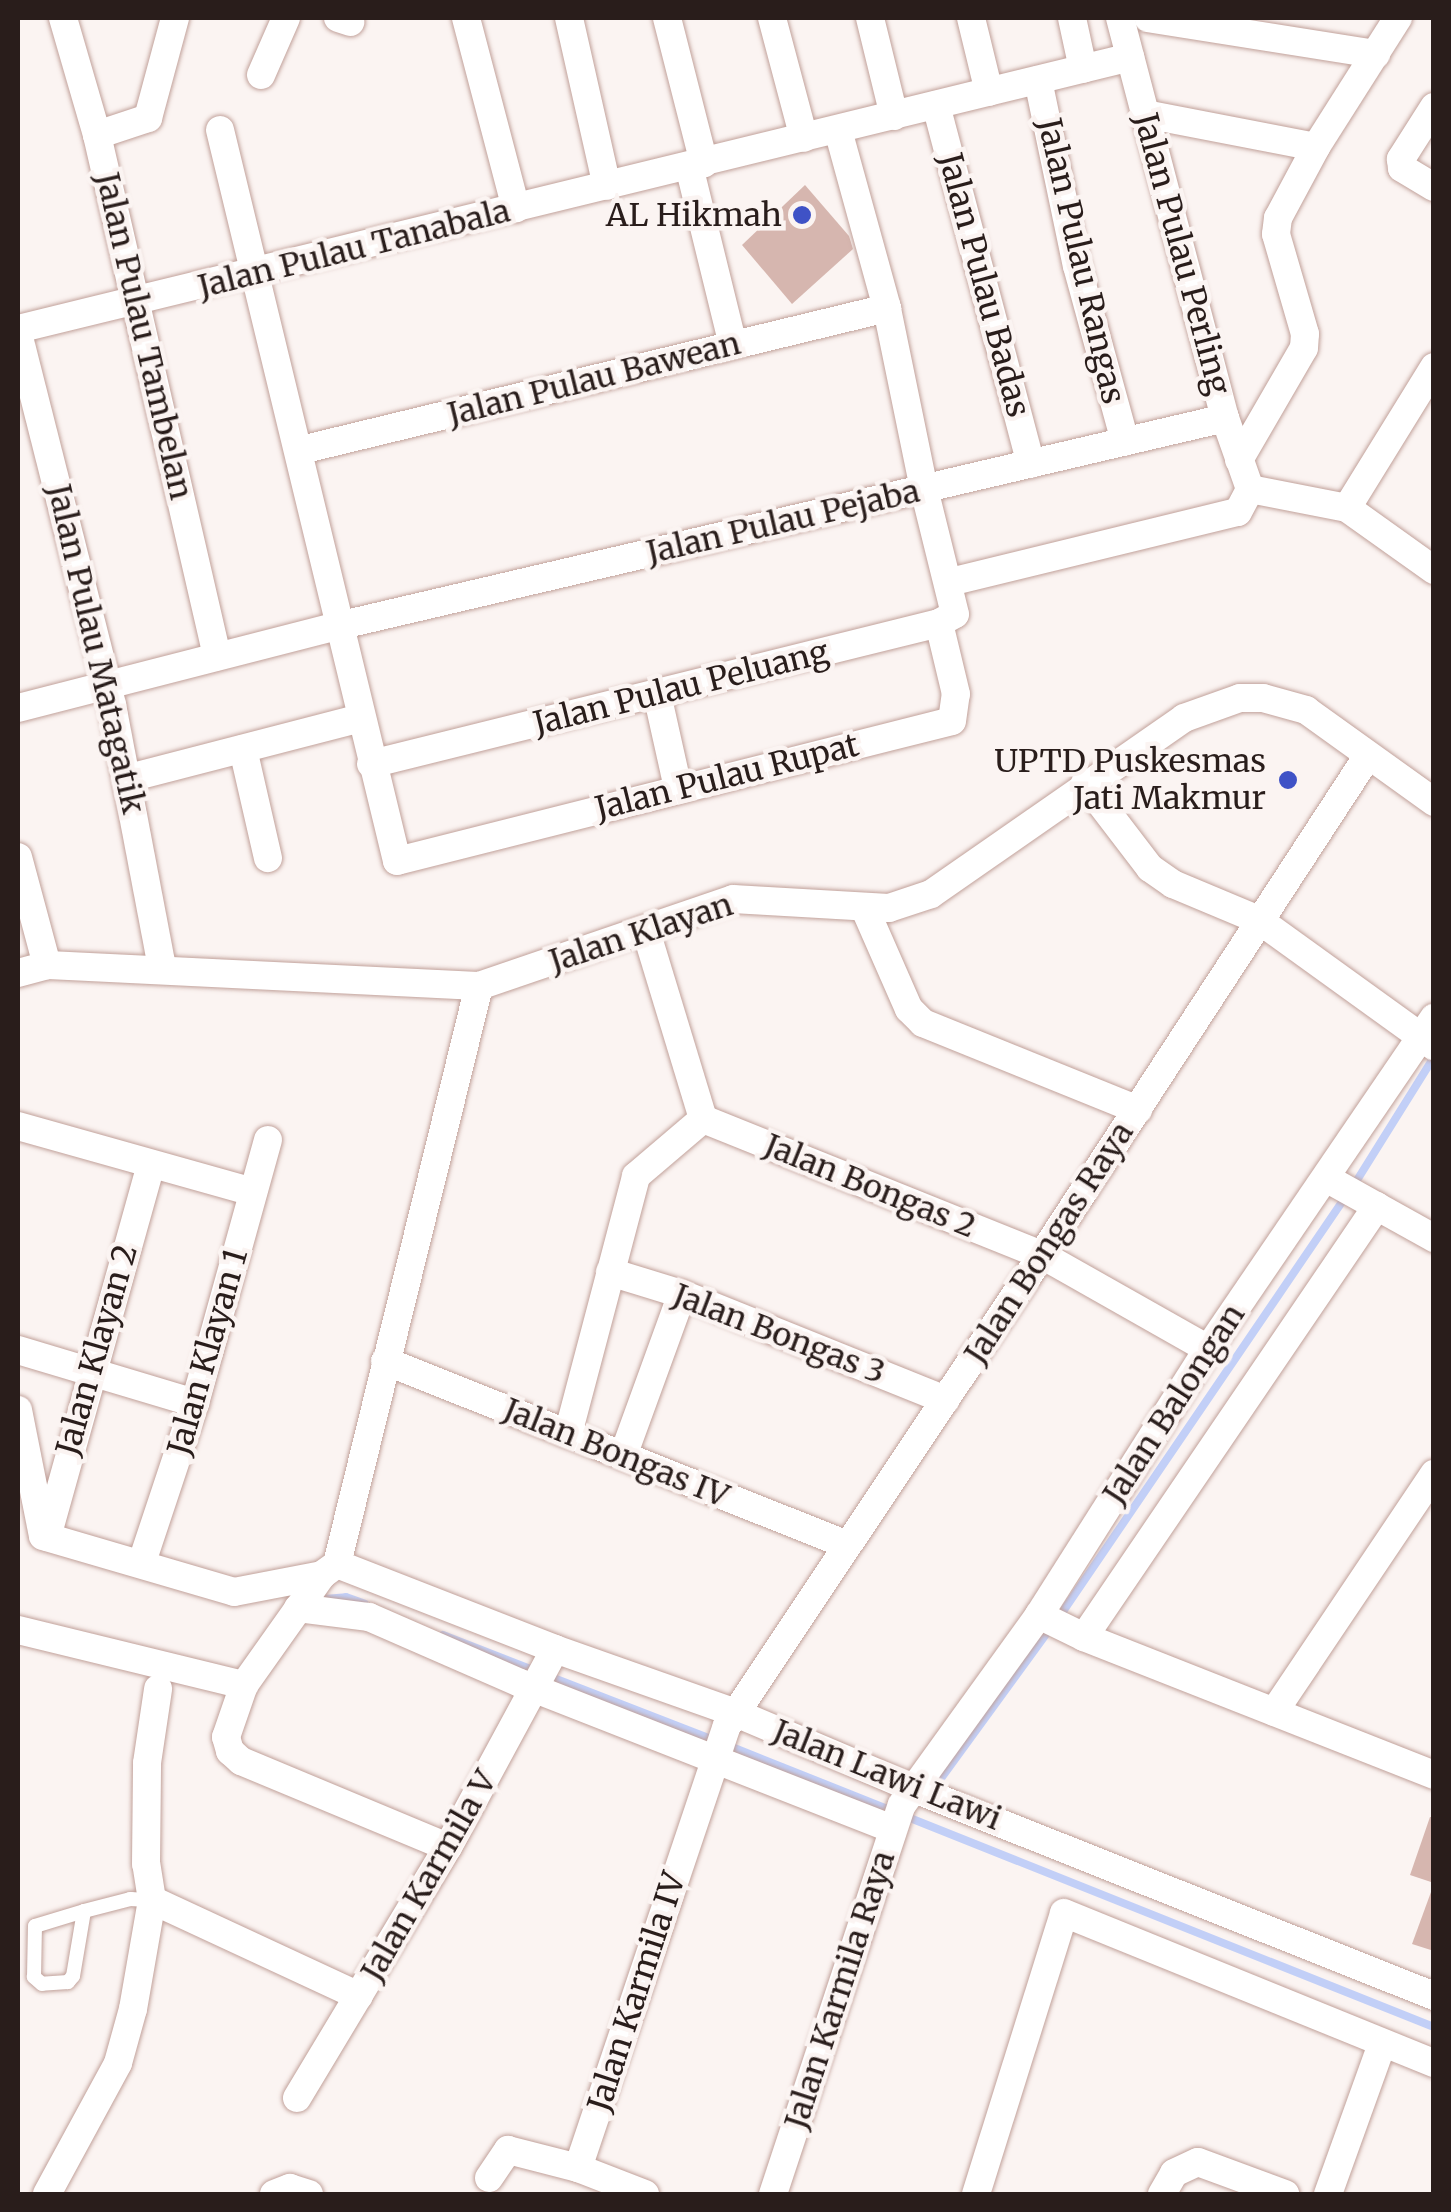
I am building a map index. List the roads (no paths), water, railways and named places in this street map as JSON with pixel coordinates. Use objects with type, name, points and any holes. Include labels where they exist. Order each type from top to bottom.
[{"type":"street","name":"Jalan Pulau Tambelan","points":[[63,18],[98,135],[217,656]]},
{"type":"street","points":[[98,135],[148,118],[175,18]]},
{"type":"street","points":[[262,75],[286,18]]},
{"type":"street","points":[[466,18],[516,209]]},
{"type":"street","points":[[569,18],[608,186]]},
{"type":"street","points":[[667,18],[733,345]]},
{"type":"street","points":[[772,18],[804,138]]},
{"type":"street","points":[[870,18],[894,116]]},
{"type":"street","points":[[971,18],[989,92]]},
{"type":"street","points":[[1072,18],[1083,68]]},
{"type":"street","name":"Jalan Pulau Perling","points":[[1120,18],[1225,418],[1250,489]]},
{"type":"street","points":[[1148,18],[1376,54]]},
{"type":"street","points":[[1238,460],[1304,348],[1305,334],[1276,234],[1278,218],[1316,147],[1398,18]]},
{"type":"street","name":"Jalan Pulau Tanabala","points":[[18,332],[1130,57]]},
{"type":"street","name":"Jalan Pulau Rangas","points":[[1038,80],[1077,266],[1125,442]]},
{"type":"street","name":"Jalan Pulau Badas","points":[[936,106],[1031,464]]},
{"type":"street","points":[[1434,107],[1401,159],[1402,168],[1434,187]]},
{"type":"street","points":[[1146,114],[1316,147]]},
{"type":"street","points":[[220,130],[301,450],[371,764]]},
{"type":"street","points":[[838,130],[887,308],[924,489],[957,611],[952,619],[939,622]]},
{"type":"street","name":"Jalan Pulau Bawean","points":[[301,450],[887,308]]},
{"type":"street","name":"Jalan Pulau Matagatik","points":[[18,332],[108,685],[162,968]]},
{"type":"street","points":[[1347,508],[1422,412],[1434,367]]},
{"type":"street","name":"Jalan Pulau Pejaba","points":[[18,708],[342,625],[1225,418]]},
{"type":"street","points":[[950,582],[1238,512],[1250,489],[1347,508],[1434,570]]},
{"type":"street","name":"Jalan Pulau Peluang","points":[[371,764],[939,622]]},
{"type":"street","name":"Jalan Pulau Rupat","points":[[371,764],[392,852],[397,861],[404,860],[952,721],[956,694],[939,622]]},
{"type":"street","points":[[657,694],[678,788]]},
{"type":"street","name":"Jalan Klayan","points":[[18,972],[46,965],[162,968],[225,976],[479,986],[733,899],[786,899],[864,909],[889,908],[930,894],[1184,718],[1240,698],[1264,698],[1306,710],[1434,802]]},
{"type":"street","points":[[128,778],[361,718]]},
{"type":"street","points":[[243,748],[268,858]]},
{"type":"street","name":"Jalan Bongas Raya","points":[[724,1737],[846,1544],[1042,1256],[1367,756]]},
{"type":"street","points":[[1085,784],[1150,868],[1173,884],[1259,920],[1430,1036]]},
{"type":"street","points":[[18,858],[46,965]]},
{"type":"street","points":[[864,909],[910,1010],[923,1023],[1138,1110]]},
{"type":"street","points":[[568,1434],[636,1176],[703,1119],[646,930]]},
{"type":"street","points":[[448,1847],[242,1761],[230,1751],[226,1737],[244,1685],[330,1569],[479,986]]},
{"type":"street","name":"Jalan Balongan","points":[[912,1805],[1060,1625],[1208,1350],[1334,1182],[1430,1036]]},
{"type":"street","name":"Jalan Bongas 2","points":[[703,1119],[1042,1256],[1208,1350]]},
{"type":"street","points":[[18,1126],[253,1192]]},
{"type":"street","name":"Jalan Klayan 1","points":[[142,1562],[195,1403],[268,1140]]},
{"type":"street","name":"Jalan Klayan 2","points":[[43,1534],[151,1164]]},
{"type":"street","points":[[1334,1182],[1434,1238]]},
{"type":"street","points":[[1374,1204],[1060,1625],[1434,1775]]},
{"type":"street","name":"Jalan Bongas 3","points":[[610,1272],[682,1294],[946,1400]]},
{"type":"street","points":[[623,1456],[682,1294]]},
{"type":"street","points":[[18,1350],[195,1403]]},
{"type":"street","name":"Jalan Bongas IV","points":[[385,1361],[846,1544]]},
{"type":"street","points":[[18,1410],[43,1534],[234,1592],[330,1569]]},
{"type":"street","points":[[1274,1712],[1434,1474]]},
{"type":"street","name":"Jalan Lawi Lawi","points":[[330,1569],[545,1673],[1434,1996]]},
{"type":"street","points":[[298,1608],[369,1617],[545,1673],[912,1805]]},
{"type":"street","points":[[18,1630],[244,1685]]},
{"type":"street","name":"Jalan Karmila V","points":[[297,2098],[448,1847],[545,1673]]},
{"type":"street","points":[[47,2194],[118,2063],[152,1900],[146,1852],[146,1764],[158,1689]]},
{"type":"street","name":"Jalan Karmila IV","points":[[578,2168],[724,1737]]},
{"type":"street","name":"Jalan Karmila Raya","points":[[774,2194],[912,1805]]},
{"type":"street","points":[[152,1900],[359,1996]]},
{"type":"street","points":[[976,2194],[1064,1913],[1434,2063]]},
{"type":"street","points":[[1328,2194],[1382,2044]]},
{"type":"street","points":[[488,2178],[508,2150],[578,2168],[645,2194]]},
{"type":"street","points":[[1162,2194],[1174,2173],[1198,2162],[1285,2194]]},
{"type":"street","points":[[274,2194],[290,2188],[309,2194]]},
{"type":"lane","points":[[84,1911],[73,1976],[68,1982],[42,1984],[34,1977],[35,1926],[84,1911],[130,1899],[152,1900]]},
{"type":"waterway","points":[[1354,1185],[1434,1057]]},
{"type":"waterway","points":[[934,1788],[1064,1610],[1346,1196]]},
{"type":"waterway","points":[[325,1599],[346,1597],[365,1604]]},
{"type":"waterway","points":[[443,1635],[714,1740]]},
{"type":"waterway","points":[[727,1745],[1434,2027]]},
{"type":"place","name":"AL Hikmah","points":[[802,215]]},
{"type":"place","name":"UPTD Puskesmas Jati Makmur","points":[[1288,780]]}]
